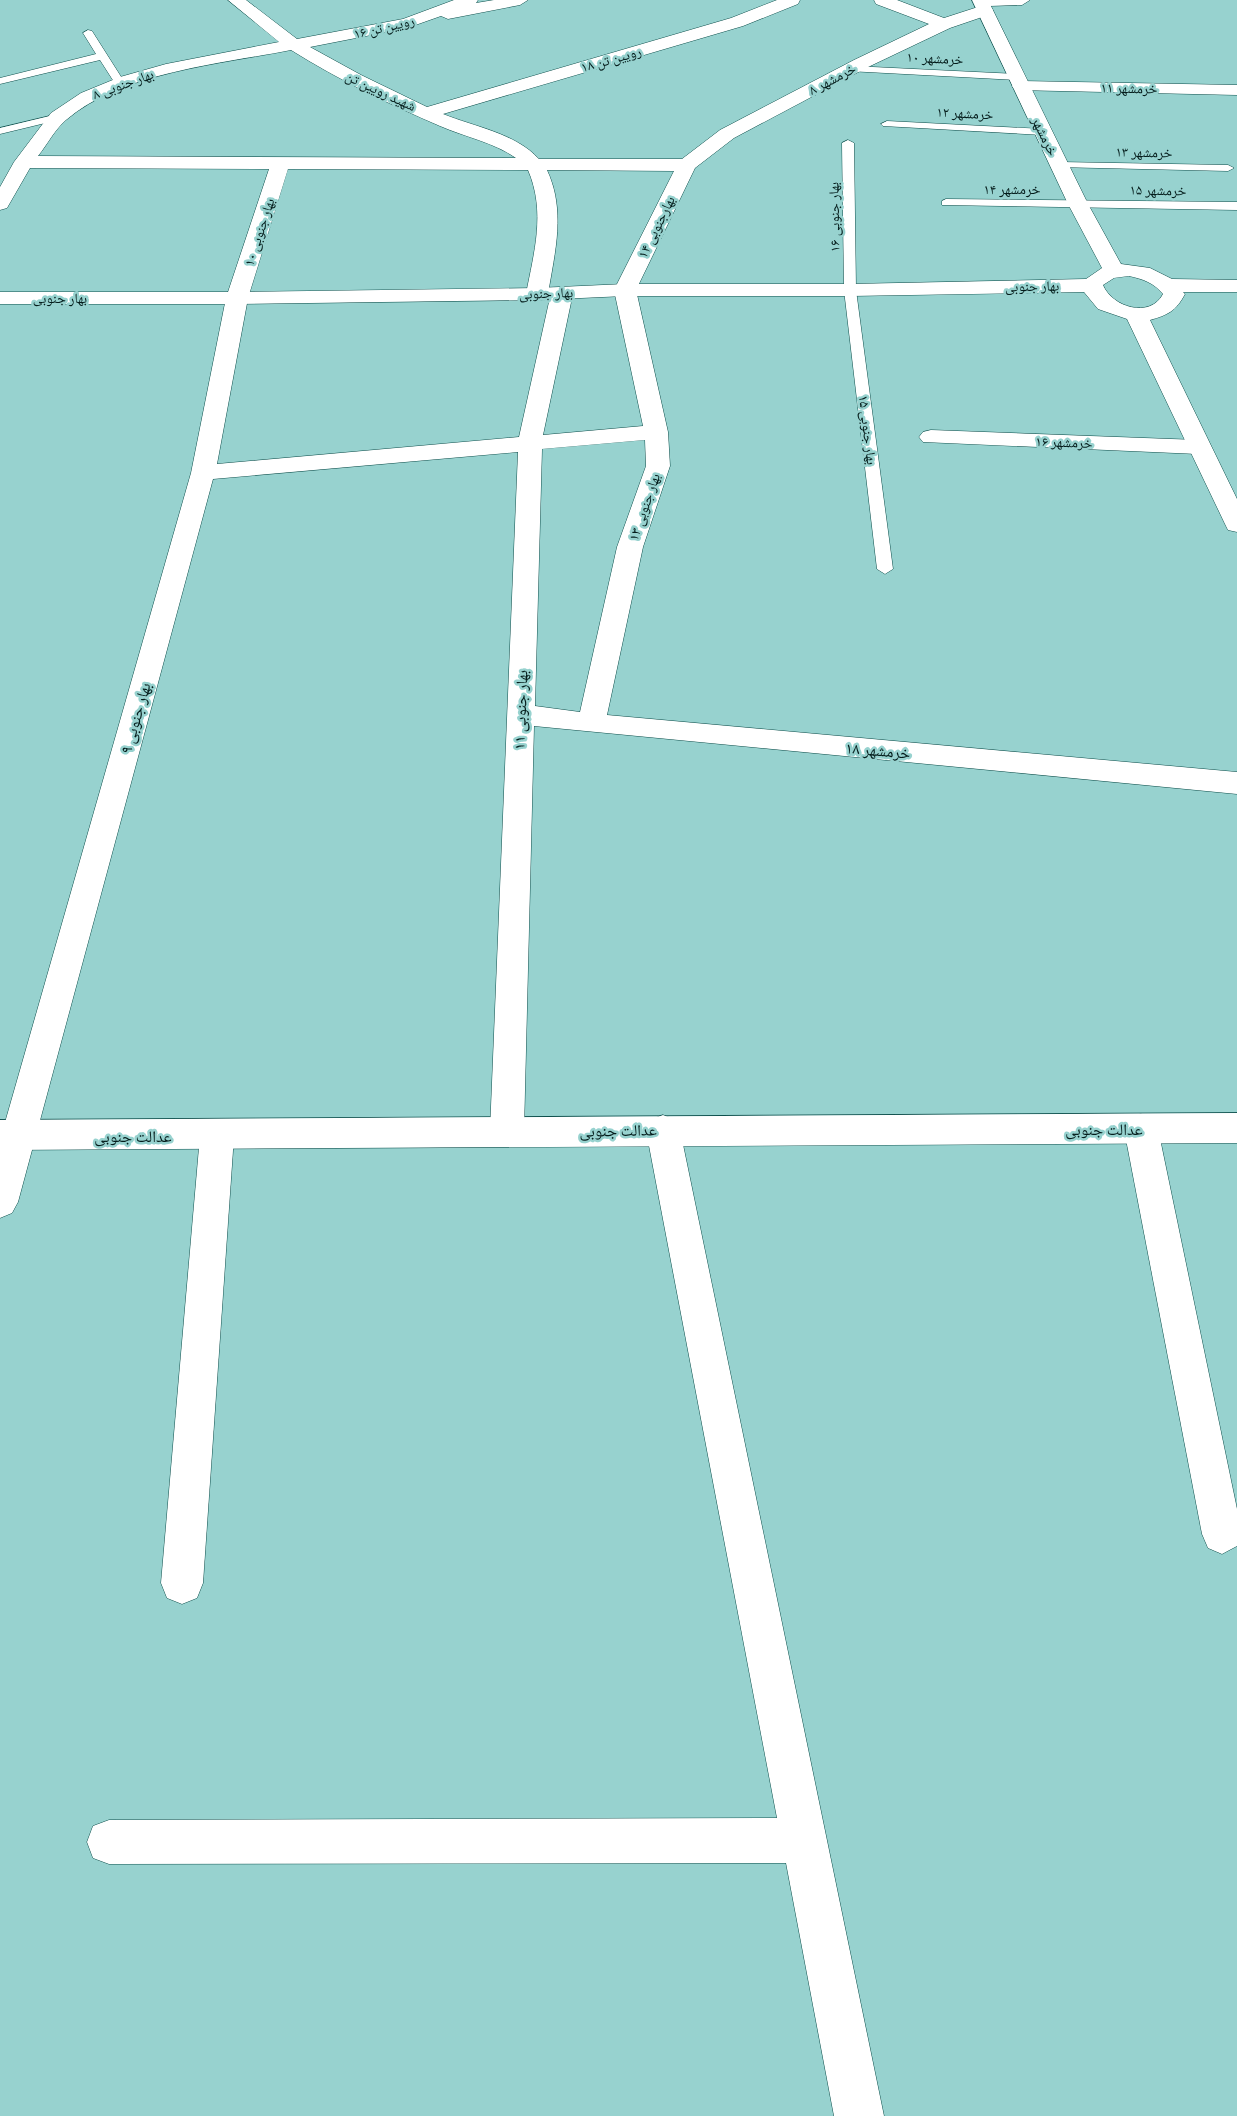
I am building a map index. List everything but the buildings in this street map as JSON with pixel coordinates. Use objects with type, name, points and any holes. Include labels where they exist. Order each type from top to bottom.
[{"type":"street","name":"شهید رویین تن","points":[[236,0],[296,46],[362,85],[500,142],[524,155],[536,166]]},
{"type":"street","name":"رویین تن ۱۶","points":[[296,46],[407,22],[470,0]]},
{"type":"street","points":[[407,22],[520,0]]},
{"type":"street","name":"رویین تن ۱۸","points":[[427,113],[737,22],[792,0]]},
{"type":"street","points":[[882,0],[944,24]]},
{"type":"street","name":"خرمشهر ۸","points":[[687,165],[727,134],[982,4],[1022,0]]},
{"type":"street","name":"خرمشهر","points":[[982,4],[1078,204],[1114,271]]},
{"type":"street","name":"بهار جنوبی ۸","points":[[0,204],[24,162],[58,117],[87,97],[120,83],[172,68],[296,46]]},
{"type":"street","name":"خرمشهر ۱۱","points":[[1019,81],[1237,90]]},
{"type":"street","points":[[24,162],[280,165],[687,165]]},
{"type":"street","name":"بهار جنوبی ۱۰","points":[[237,298],[280,165]]},
{"type":"street","name":"بهارجنوبی ۱۴","points":[[625,290],[687,165]]},
{"type":"street","name":"بهار جنوبی ۱۱","points":[[507,1131],[519,714],[530,442],[550,293],[550,215],[546,188],[536,166]]},
{"type":"street","points":[[1168,285],[1173,294],[1172,302],[1164,309],[1136,314],[1103,303],[1094,294],[1092,285],[1103,274],[1114,271],[1145,273],[1168,285],[1237,286]]},
{"type":"street","name":"بهار جنوبی","points":[[0,298],[237,298],[625,290],[850,290],[1092,285]]},
{"type":"street","name":"بهار جنوبی ۱۳","points":[[591,723],[630,547],[658,466],[656,432],[625,290]]},
{"type":"street","name":"بهار جنوبی ۹","points":[[0,1202],[9,1135],[203,473],[237,298]]},
{"type":"street","points":[[1136,314],[1237,524]]},
{"type":"street","points":[[203,473],[656,432]]},
{"type":"street","name":"خرمشهر ۱۶","points":[[931,437],[1198,447]]},
{"type":"street","name":"خرمشهر ۱۸","points":[[519,714],[591,723],[1237,783]]},
{"type":"street","name":"عدالت جنوبی","points":[[9,1135],[217,1136],[507,1131],[1237,1128]]},
{"type":"street","points":[[1141,1129],[1222,1534]]},
{"type":"street","points":[[663,1130],[806,1840],[859,2116]]},
{"type":"street","points":[[182,1584],[217,1136]]},
{"type":"street","points":[[110,1842],[806,1840]]},
{"type":"lane","points":[[88,33],[120,83]]},
{"type":"lane","points":[[0,81],[103,56]]},
{"type":"lane","name":"خرمشهر ۱۰","points":[[852,69],[1019,81]]},
{"type":"lane","points":[[0,131],[58,117]]},
{"type":"lane","name":"خرمشهر ۱۲","points":[[886,124],[1043,132]]},
{"type":"lane","name":"بهار جنوبی ۱۶","points":[[848,143],[850,290]]},
{"type":"lane","name":"خرمشهر ۱۳","points":[[1059,165],[1228,168]]},
{"type":"lane","name":"خرمشهر ۱۴","points":[[946,203],[1078,204]]},
{"type":"lane","name":"خرمشهر ۱۵","points":[[1078,204],[1237,206]]},
{"type":"lane","name":"بهار جنوبی ۱۵","points":[[850,290],[885,569]]}]
